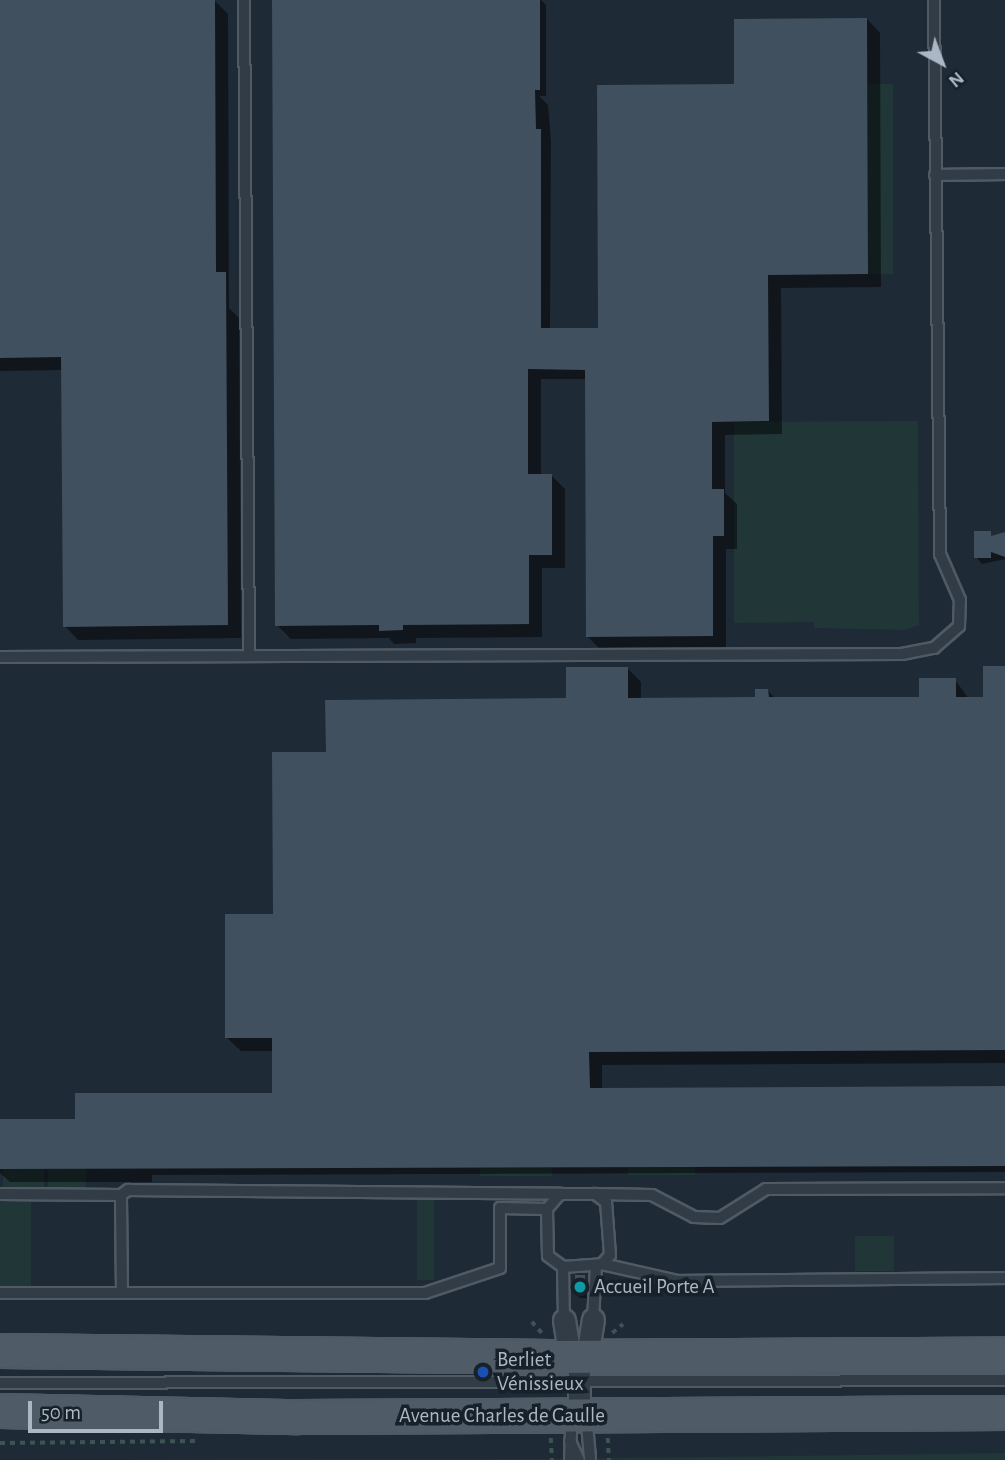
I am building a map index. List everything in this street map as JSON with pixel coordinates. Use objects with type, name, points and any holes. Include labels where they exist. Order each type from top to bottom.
[{"type":"main road","name":"Avenue Charles de Gaulle","points":[[0,1351],[579,1407],[1005,1355]]},
{"type":"main road","name":"Avenue Charles de Gaulle","points":[[0,1411],[298,1417],[579,1407],[1005,1413]]},
{"type":"street","points":[[579,1407],[593,1319]]},
{"type":"street","points":[[557,1328],[568,1345],[579,1407]]},
{"type":"lane","points":[[244,0],[249,655]]},
{"type":"lane","points":[[0,657],[888,654],[934,648],[959,626],[960,600],[940,554],[934,0]]},
{"type":"lane","points":[[936,175],[1005,174]]},
{"type":"lane","points":[[0,1194],[121,1195],[128,1190],[652,1195],[694,1217],[720,1218],[766,1189],[1005,1188]]},
{"type":"lane","points":[[561,1194],[547,1209],[548,1256],[564,1267],[599,1266],[678,1281],[1005,1278]]},
{"type":"lane","points":[[593,1319],[599,1266],[610,1255],[610,1209],[596,1194]]},
{"type":"lane","points":[[121,1195],[122,1293]]},
{"type":"lane","points":[[0,1293],[425,1293],[500,1268],[500,1208],[547,1209]]},
{"type":"lane","points":[[557,1328],[564,1267]]},
{"type":"lane","points":[[0,1383],[579,1407],[1005,1380]]},
{"type":"lane","points":[[579,1407],[579,1459]]},
{"type":"lane","points":[[579,1407],[579,1459]]},
{"type":"path","points":[[532,1322],[557,1328]]},
{"type":"path","points":[[551,1439],[552,1460]]},
{"type":"green space","points":[[868,84],[893,84],[893,274],[868,274]]},
{"type":"green space","points":[[918,421],[919,625],[904,630],[814,628],[814,622],[734,623],[734,422]]},
{"type":"green space","points":[[628,1167],[695,1167],[695,1175],[628,1175]]},
{"type":"green space","points":[[480,1168],[552,1168],[552,1176],[480,1176]]},
{"type":"green space","points":[[3,1169],[44,1169],[44,1190],[3,1190]]},
{"type":"green space","points":[[48,1169],[86,1169],[86,1190],[48,1190]]},
{"type":"green space","points":[[417,1197],[434,1197],[434,1280],[417,1280]]},
{"type":"green space","points":[[0,1200],[31,1200],[31,1289],[0,1289]]},
{"type":"green space","points":[[855,1236],[894,1236],[894,1271],[855,1271]]},
{"type":"green space","points":[[1005,1453],[1005,1460],[22,1460],[546,1459]]},
{"type":"building","points":[[0,0],[215,0],[216,272],[226,272],[228,625],[63,627],[61,357],[0,358]]},
{"type":"building","points":[[272,0],[540,0],[540,90],[535,90],[536,129],[541,129],[541,328],[598,328],[597,85],[734,84],[734,19],[867,18],[868,274],[768,275],[769,421],[712,422],[712,489],[724,489],[724,536],[713,536],[713,636],[586,637],[585,370],[528,369],[528,474],[552,474],[552,555],[529,555],[529,624],[403,625],[403,630],[379,631],[379,625],[275,626]]},
{"type":"building","points":[[974,531],[991,531],[991,536],[1005,532],[1005,557],[991,552],[991,558],[974,558]]},
{"type":"building","points":[[983,666],[1005,666],[1005,1050],[589,1052],[590,1088],[1005,1086],[1005,1166],[0,1169],[0,1119],[75,1119],[75,1093],[272,1093],[272,1038],[225,1038],[225,914],[273,914],[272,752],[326,752],[325,700],[566,698],[566,667],[628,667],[628,698],[755,697],[755,689],[768,689],[769,697],[919,697],[919,678],[956,678],[956,697],[983,697]]},
{"type":"building","name":"Accueil Porte A","points":[[575,1275],[585,1275],[585,1295],[575,1295]]},
{"type":"place","name":"Accueil Porte A","points":[[580,1287]]},
{"type":"place","name":"Berliet Vénissieux","points":[[483,1372]]}]
